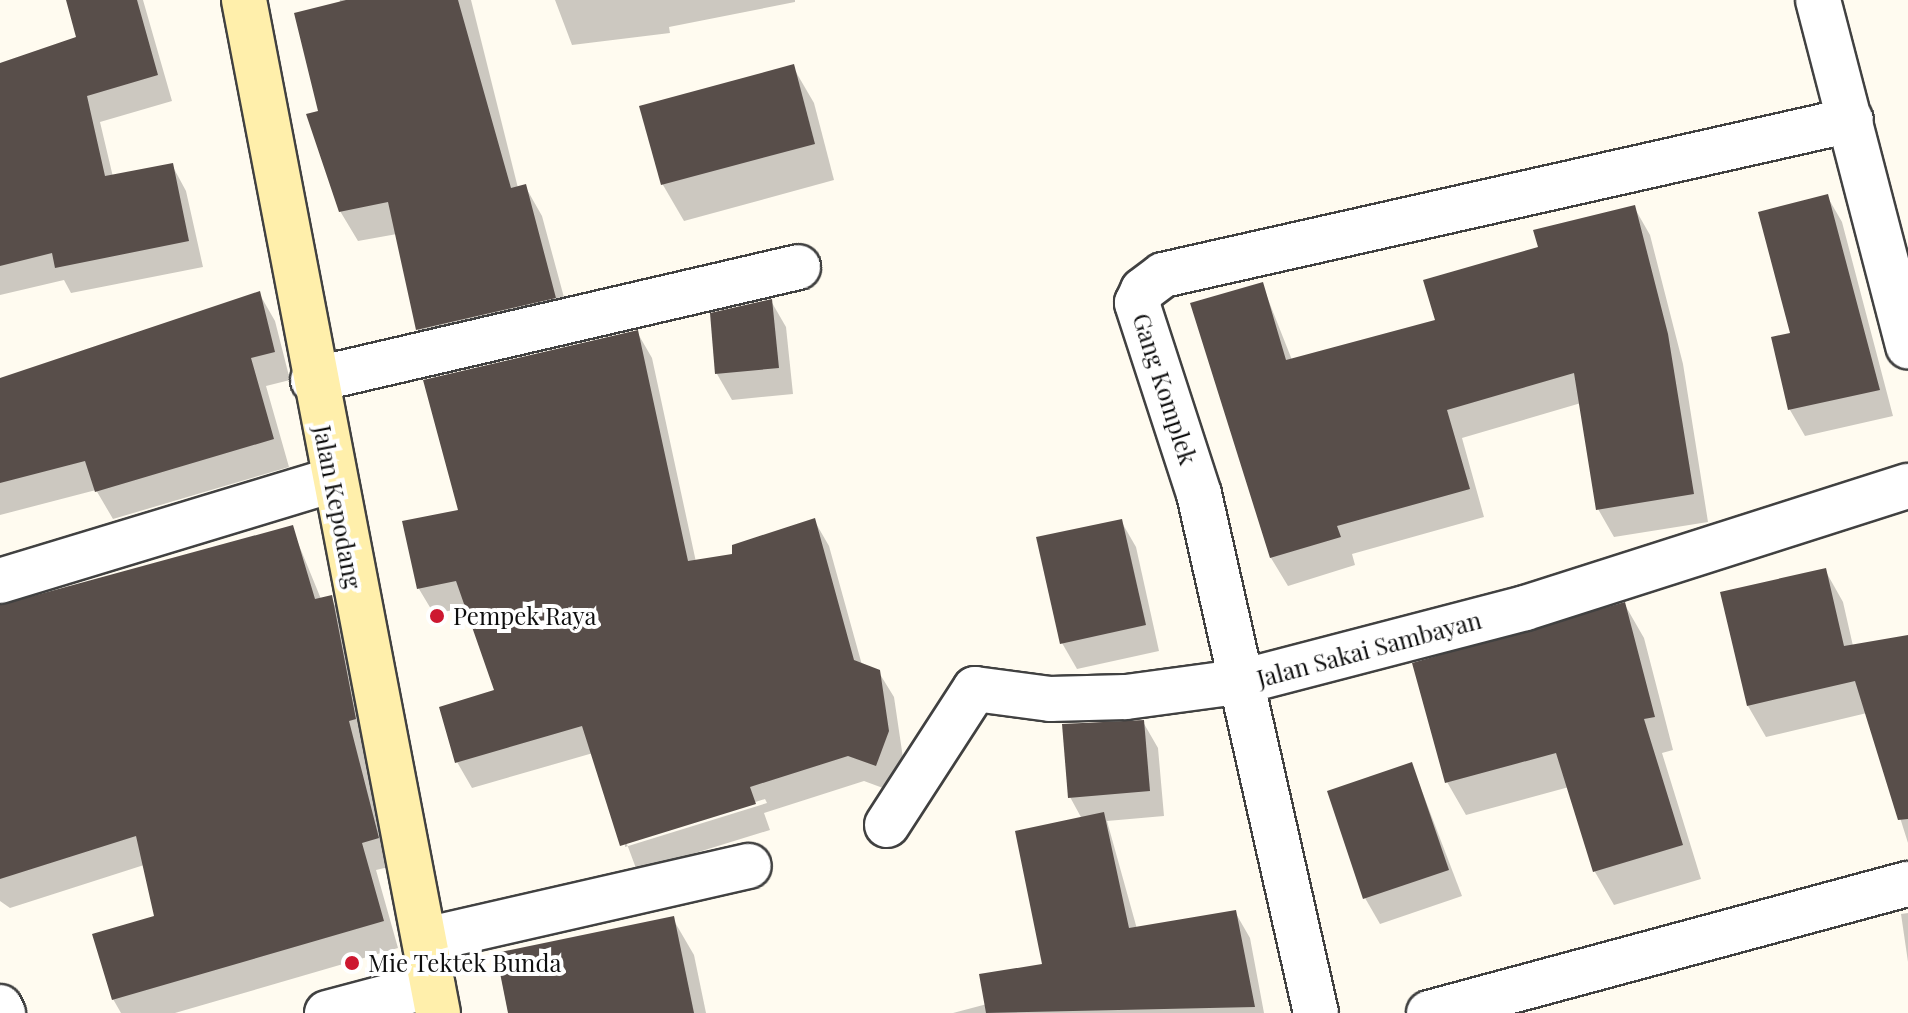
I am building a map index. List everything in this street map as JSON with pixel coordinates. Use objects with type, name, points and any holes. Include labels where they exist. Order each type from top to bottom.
[{"type":"street","name":"Jalan Kepodang","points":[[244,0],[313,380],[435,999]]},
{"type":"street","points":[[1818,0],[1908,346]]},
{"type":"street","name":"Gang Komplek","points":[[1316,1013],[1245,681],[1199,494],[1137,303],[1155,279],[1851,120]]},
{"type":"street","points":[[313,380],[798,267]]},
{"type":"street","points":[[0,581],[333,480]]},
{"type":"street","name":"Jalan Sakai Sambayan","points":[[887,825],[975,689],[1050,699],[1126,697],[1245,681],[1525,608],[1908,486]]},
{"type":"street","points":[[425,940],[749,866]]},
{"type":"street","points":[[1429,1013],[1908,884]]},
{"type":"street","points":[[327,1013],[435,999]]},
{"type":"street","points":[[0,1007],[3,1013]]},
{"type":"building","points":[[66,0],[137,0],[158,75],[87,96],[105,176],[173,163],[189,241],[55,268],[52,253],[0,266],[0,63],[76,37]]},
{"type":"building","points":[[346,0],[458,0],[511,188],[526,184],[556,298],[416,330],[388,202],[339,212],[306,114],[318,111],[294,13]]},
{"type":"building","points":[[794,64],[815,144],[661,185],[639,106]]},
{"type":"building","points":[[1828,194],[1880,390],[1788,410],[1771,337],[1790,333],[1758,212]]},
{"type":"building","points":[[1635,205],[1668,334],[1694,494],[1596,510],[1574,373],[1447,410],[1470,489],[1337,526],[1341,537],[1270,558],[1190,303],[1263,282],[1286,360],[1435,320],[1423,280],[1538,247],[1533,230]]},
{"type":"building","points":[[260,291],[275,352],[251,358],[274,439],[95,492],[85,461],[0,483],[0,378]]},
{"type":"building","points":[[772,299],[779,368],[715,374],[710,313]]},
{"type":"building","points":[[638,330],[688,561],[732,554],[732,545],[815,518],[854,660],[880,670],[889,731],[876,766],[848,756],[750,787],[756,804],[620,846],[582,726],[455,763],[439,707],[494,690],[456,581],[417,589],[402,521],[458,510],[423,380]]},
{"type":"building","points":[[1122,519],[1146,625],[1060,644],[1036,537]]},
{"type":"building","points":[[293,525],[315,599],[332,595],[356,719],[349,721],[379,838],[362,843],[384,921],[112,1000],[92,934],[154,916],[136,836],[0,879],[0,605]]},
{"type":"building","points":[[1826,568],[1844,646],[1908,635],[1908,819],[1898,820],[1855,681],[1747,706],[1720,592]]},
{"type":"building","points":[[1625,602],[1655,717],[1644,719],[1683,845],[1593,872],[1556,753],[1445,783],[1412,663]]},
{"type":"building","points":[[1144,720],[1150,791],[1068,798],[1062,724]]},
{"type":"building","points":[[1412,762],[1449,870],[1363,899],[1327,791]]},
{"type":"building","points":[[1104,812],[1129,928],[1236,910],[1255,1007],[986,1013],[979,974],[1042,964],[1015,831]]},
{"type":"building","points":[[674,916],[694,1013],[508,1013],[496,953]]},
{"type":"place","name":"Pempek Raya","points":[[437,616]]},
{"type":"place","name":"Mie Tektek Bunda","points":[[352,963]]}]
